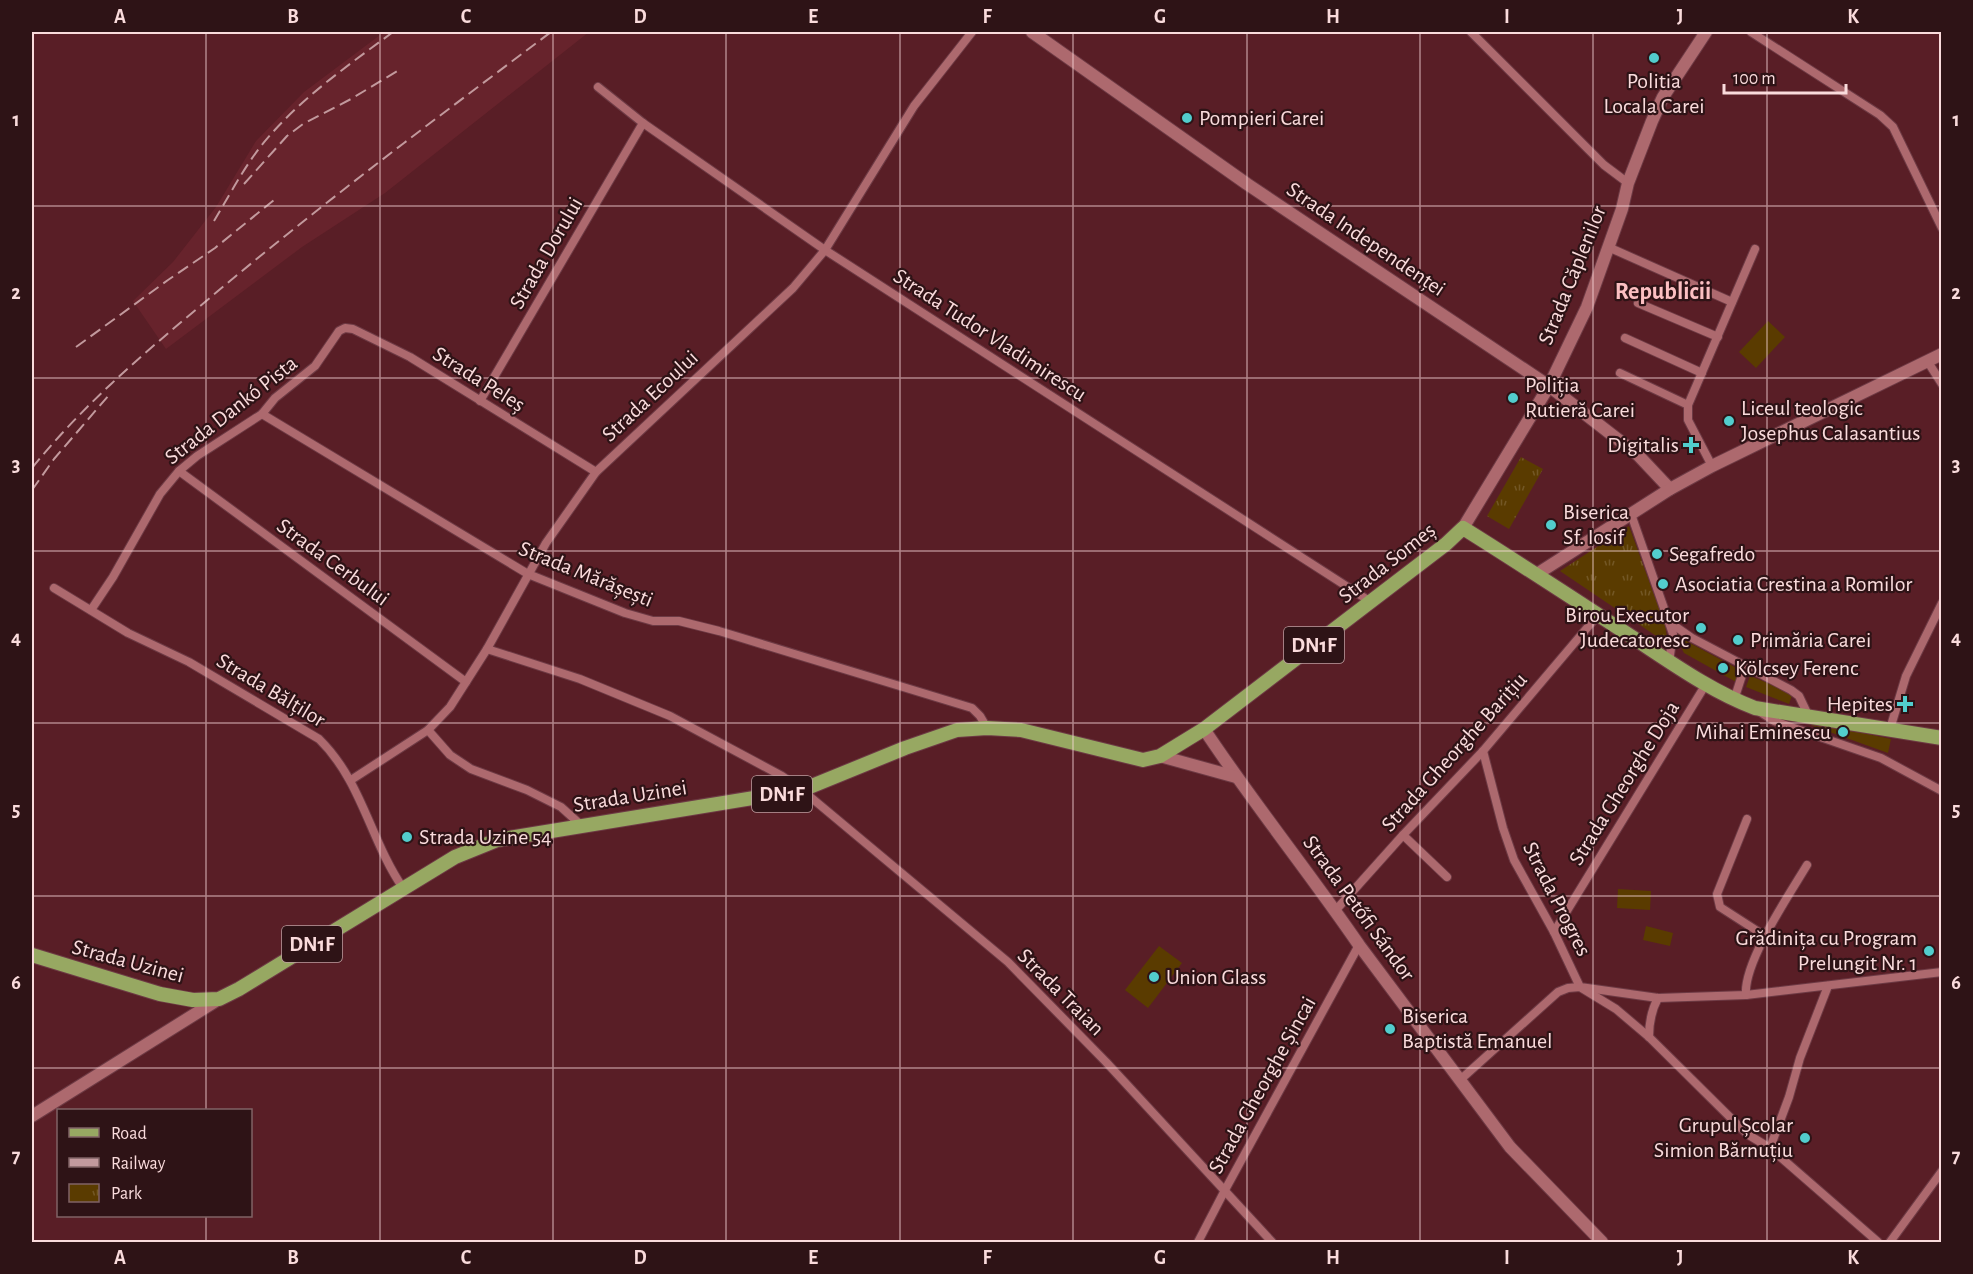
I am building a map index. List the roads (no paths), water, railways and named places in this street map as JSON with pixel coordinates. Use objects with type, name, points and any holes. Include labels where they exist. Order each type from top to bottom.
[{"type":"main road","name":"Strada Independenței","points":[[1032,32],[1247,184],[1549,386],[1638,455],[1670,489]]},
{"type":"main road","name":"Strada Căplenilor","points":[[1463,528],[1549,386],[1587,307],[1622,209],[1628,183],[1663,97],[1706,32]]},
{"type":"main road","points":[[1537,574],[1670,489],[1712,466],[1941,354]]},
{"type":"main road","name":"Strada Someș","points":[[1160,756],[1204,729],[1446,544],[1463,528]]},
{"type":"main road","points":[[1463,528],[1670,662],[1734,700],[1755,708],[1941,738]]},
{"type":"main road","name":"Strada Uzinei","points":[[32,955],[160,994],[193,1000],[219,999],[455,858],[497,840],[802,790],[905,748],[957,730],[987,728],[1021,730],[1143,760],[1160,756]]},
{"type":"main road","name":"Strada Petőfi Sándor","points":[[1204,729],[1236,777],[1510,1147],[1602,1242]]},
{"type":"main road","points":[[1160,756],[1236,777]]},
{"type":"main road","points":[[32,1116],[219,999]]},
{"type":"street","name":"Strada Ecoului","points":[[351,780],[428,730],[450,707],[487,649],[546,543],[596,472],[793,288],[825,250],[914,106],[972,32]]},
{"type":"street","points":[[1471,32],[1604,165],[1628,183]]},
{"type":"street","points":[[1751,32],[1880,115],[1893,127],[1941,228]]},
{"type":"street","name":"Strada Tudor Vladimirescu","points":[[598,87],[643,123],[825,250],[1371,602]]},
{"type":"street","name":"Strada Dorului","points":[[480,401],[643,123]]},
{"type":"street","points":[[1608,247],[1732,302]]},
{"type":"street","points":[[1712,466],[1688,420],[1688,405],[1755,249]]},
{"type":"street","points":[[1638,303],[1718,337]]},
{"type":"street","name":"Strada Peleș","points":[[339,331],[345,328],[353,329],[410,357],[596,472]]},
{"type":"street","name":"Strada Dankó Pista","points":[[91,610],[113,577],[160,494],[179,471],[197,456],[262,414],[275,398],[315,366],[339,331]]},
{"type":"street","points":[[1625,338],[1702,373]]},
{"type":"street","points":[[1928,362],[1941,384]]},
{"type":"street","points":[[1620,373],[1688,405]]},
{"type":"street","name":"Strada Mărășești","points":[[262,414],[528,574],[625,613],[653,621],[679,621],[719,631],[972,708],[987,728]]},
{"type":"street","name":"Strada Cerbului","points":[[179,471],[466,682]]},
{"type":"street","points":[[1631,514],[1673,634],[1670,662]]},
{"type":"street","name":"Strada Bălților","points":[[54,588],[128,633],[198,666],[319,739],[334,753],[351,780],[390,869],[403,888]]},
{"type":"street","points":[[1890,729],[1906,676],[1941,603]]},
{"type":"street","name":"Strada Gheorghe Barițiu","points":[[1335,911],[1482,751],[1598,615]]},
{"type":"street","points":[[1668,622],[1692,638],[1791,690],[1799,696],[1809,717]]},
{"type":"street","name":"Strada Traian","points":[[487,649],[580,679],[670,716],[782,776],[802,790],[1008,962],[1106,1062],[1272,1242]]},
{"type":"street","points":[[1734,700],[1745,666]]},
{"type":"street","name":"Strada Gheorghe Doja","points":[[1554,932],[1706,684]]},
{"type":"street","points":[[1755,708],[1774,721],[1881,758],[1941,791]]},
{"type":"street","points":[[428,730],[450,755],[471,769],[527,790],[561,807],[581,825]]},
{"type":"street","name":"Strada Progres","points":[[1482,751],[1514,860],[1554,932],[1580,987],[1658,998],[1746,995],[1941,972]]},
{"type":"street","points":[[1747,819],[1717,894],[1717,900],[1720,907],[1765,936]]},
{"type":"street","points":[[1403,835],[1447,877]]},
{"type":"street","points":[[1746,995],[1745,985],[1765,936],[1807,865]]},
{"type":"street","name":"Strada Gheorghe Șincai","points":[[1198,1242],[1359,945]]},
{"type":"street","points":[[1770,1148],[1789,1097],[1800,1058],[1828,986]]},
{"type":"street","points":[[1460,1080],[1558,992],[1580,987],[1616,1009],[1649,1037],[1747,1134],[1770,1148],[1878,1242]]},
{"type":"street","points":[[1649,1037],[1649,1020],[1658,998]]},
{"type":"street","points":[[1890,1242],[1941,1171]]},
{"type":"railway","points":[[214,221],[248,164],[275,129],[323,85],[393,32]]},
{"type":"railway","points":[[32,468],[93,401],[205,302],[333,198],[551,32]]},
{"type":"railway","points":[[244,184],[287,136],[303,124],[399,70]]},
{"type":"railway","points":[[76,347],[215,248],[274,200]]},
{"type":"railway","points":[[32,490],[54,459],[109,395]]},
{"type":"place","name":"Politia Locala Carei","points":[[1654,58]]},
{"type":"place","name":"Pompieri Carei","points":[[1187,118]]},
{"type":"place","name":"Poliția Rutieră Carei","points":[[1513,398]]},
{"type":"place","name":"Liceul teologic Josephus Calasantius","points":[[1729,421]]},
{"type":"place","name":"Digitalis","points":[[1691,445]]},
{"type":"place","name":"Biserica Sf. Iosif","points":[[1551,525]]},
{"type":"place","name":"Segafredo","points":[[1657,554]]},
{"type":"place","name":"Asociatia Crestina a Romilor","points":[[1663,584]]},
{"type":"place","name":"Birou Executor Judecatoresc","points":[[1701,628]]},
{"type":"place","name":"Primăria Carei","points":[[1738,640]]},
{"type":"place","name":"Kölcsey Ferenc","points":[[1723,668]]},
{"type":"place","name":"Hepites","points":[[1905,704]]},
{"type":"place","name":"Mihai Eminescu","points":[[1843,732]]},
{"type":"place","name":"Strada Uzine 54","points":[[407,837]]},
{"type":"place","name":"Grădinița cu Program Prelungit Nr. 1","points":[[1929,951]]},
{"type":"place","name":"Union Glass","points":[[1154,977]]},
{"type":"place","name":"Biserica Baptistă Emanuel","points":[[1390,1029]]},
{"type":"place","name":"Grupul Școlar Simion Bărnuțiu","points":[[1805,1138]]},
{"type":"district","name":"Republicii","points":[[1663,292]]}]
